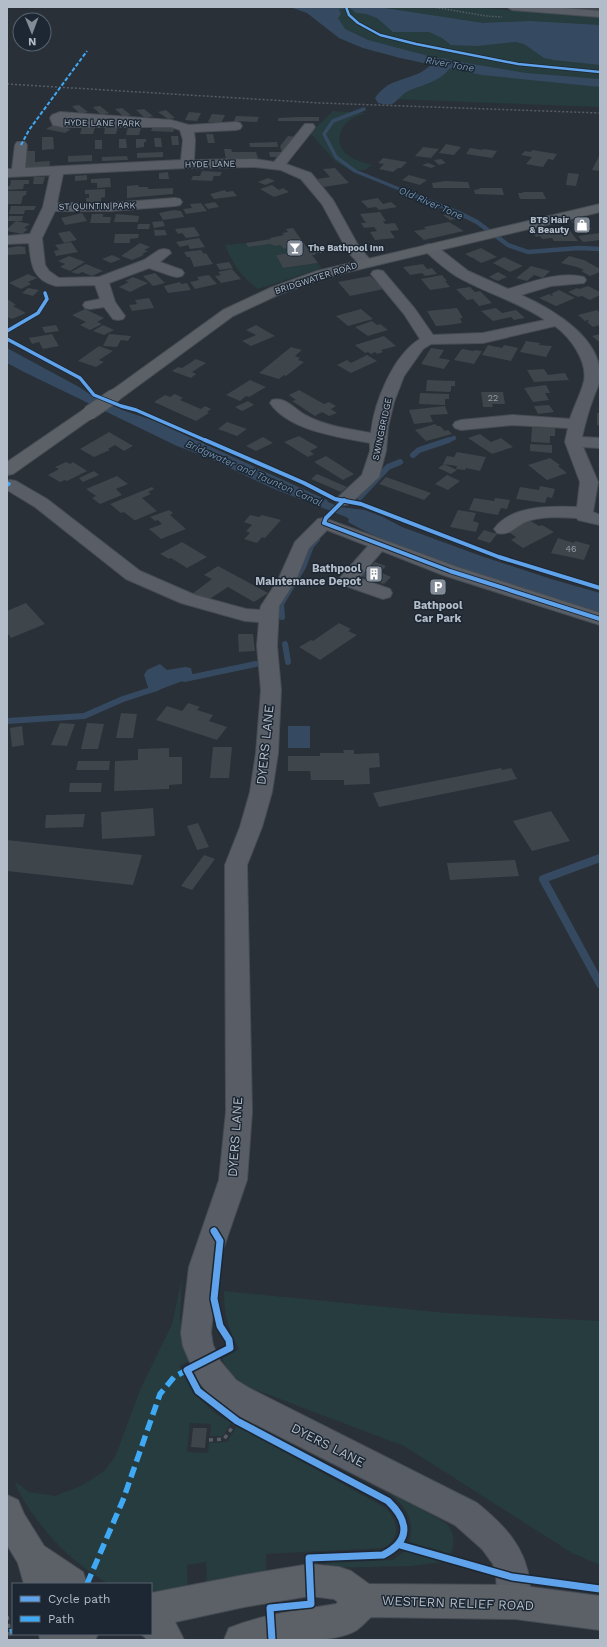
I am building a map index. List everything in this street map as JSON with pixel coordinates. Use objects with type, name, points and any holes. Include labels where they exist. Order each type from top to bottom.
[{"type":"main road","name":"BRIDGWATER ROAD","points":[[9,477],[89,412],[117,401],[228,313],[256,299],[296,283],[366,263],[479,235],[600,208]]},
{"type":"main road","points":[[7,1511],[37,1570],[68,1583]]},
{"type":"main road","points":[[152,1610],[244,1591],[310,1580],[339,1583],[364,1600],[344,1619],[272,1631],[241,1640]]},
{"type":"main road","name":"WESTERN RELIEF ROAD","points":[[364,1600],[515,1602],[600,1613]]},
{"type":"main road","points":[[152,1622],[160,1628],[167,1640]]},
{"type":"street","points":[[512,7],[600,14]]},
{"type":"street","name":"HYDE LANE PARK","points":[[157,122],[134,124],[62,123],[57,122],[56,118],[60,116],[70,116],[157,122],[178,124],[186,129]]},
{"type":"street","points":[[187,164],[191,144],[189,133],[186,129],[236,126]]},
{"type":"street","points":[[278,165],[309,127]]},
{"type":"street","points":[[12,172],[21,146]]},
{"type":"street","name":"HYDE LANE","points":[[12,172],[187,164],[255,163],[278,165],[306,176],[328,203],[353,249],[366,263]]},
{"type":"street","name":"ST QUINTIN PARK","points":[[56,282],[43,274],[38,265],[36,238],[50,207],[58,171]]},
{"type":"street","name":"ST QUINTIN PARK","points":[[50,207],[110,207],[146,210],[175,202]]},
{"type":"street","points":[[7,240],[36,238]]},
{"type":"street","points":[[430,248],[463,274],[538,308],[575,334],[584,348],[592,378],[576,424],[573,442],[589,482],[586,519],[560,512],[529,515],[513,521],[502,529]]},
{"type":"street","points":[[45,293],[56,282],[100,281],[149,263],[164,253]]},
{"type":"street","points":[[149,263],[177,273]]},
{"type":"street","points":[[378,274],[410,312],[428,340],[483,338],[518,331],[557,320]]},
{"type":"street","points":[[506,294],[562,276],[579,280]]},
{"type":"street","points":[[100,281],[108,302],[118,316]]},
{"type":"street","points":[[90,305],[108,302]]},
{"type":"street","name":"SWINGBRIDGE","points":[[344,500],[370,477],[378,451],[386,402],[396,375],[418,346],[428,340]]},
{"type":"street","points":[[584,348],[600,348]]},
{"type":"street","points":[[278,403],[287,412],[321,428],[379,440]]},
{"type":"street","points":[[470,421],[512,420],[576,424]]},
{"type":"street","points":[[573,442],[600,443]]},
{"type":"street","points":[[9,477],[135,576],[188,599],[245,615],[268,617]]},
{"type":"street","name":"DYERS LANE","points":[[379,544],[324,523],[301,546],[287,580],[270,606],[267,646],[271,690],[267,753],[261,792],[251,827],[236,865],[239,1112],[233,1180],[203,1267],[196,1333],[198,1346],[204,1362],[216,1381],[238,1399],[466,1514],[489,1534],[507,1557],[511,1568],[515,1602]]},
{"type":"street","points":[[383,593],[347,580],[379,544],[450,571],[600,619]]},
{"type":"path","points":[[314,253],[325,251]]},
{"type":"path","points":[[7,339],[80,378],[94,395]]},
{"type":"path","points":[[117,401],[304,483],[335,499],[361,504],[499,557],[600,588]]},
{"type":"path","points":[[210,1440],[224,1439],[233,1425]]},
{"type":"path","points":[[7,1616],[11,1640]]},
{"type":"green space","points":[[290,7],[471,7],[600,17],[600,107],[389,99],[382,94],[384,89],[426,74],[434,66],[363,48],[339,38],[307,13]]},
{"type":"green space","points":[[333,111],[366,113],[356,116],[346,123],[342,128],[339,139],[342,149],[351,157],[372,165],[365,170],[350,170],[336,162],[310,133]]},
{"type":"green space","points":[[246,243],[249,247],[270,244],[275,246],[280,245],[284,249],[287,248],[289,253],[276,255],[283,268],[318,263],[322,268],[258,289],[238,270],[225,245]]},
{"type":"green space","points":[[182,1278],[180,1319],[184,1339],[191,1360],[179,1366],[193,1393],[215,1413],[231,1423],[223,1436],[210,1436],[211,1424],[190,1423],[187,1452],[208,1453],[209,1443],[227,1442],[237,1426],[386,1508],[394,1519],[396,1530],[395,1536],[388,1545],[382,1548],[266,1554],[266,1577],[207,1586],[206,1562],[187,1565],[188,1588],[152,1592],[152,1583],[107,1583],[73,1558],[49,1535],[29,1509],[14,1481],[29,1492],[55,1496],[83,1485],[104,1471],[115,1457],[141,1388],[172,1324]]},
{"type":"green space","points":[[224,1291],[447,1313],[600,1321],[600,1565],[572,1553],[404,1446],[243,1385],[229,1371],[222,1359],[239,1349],[227,1322]]},
{"type":"green space","points":[[388,1491],[446,1523],[453,1534],[451,1554],[409,1542],[411,1534],[410,1519],[403,1507]]},
{"type":"green space","points":[[405,1551],[443,1562],[411,1566],[327,1568],[326,1563],[393,1560]]},
{"type":"water","name":"River Tone","points":[[290,7],[378,7],[483,23],[529,21],[600,25],[600,65],[544,58],[524,44],[515,42],[477,46],[451,45],[442,38],[429,32],[393,32],[377,18],[366,14],[356,13],[350,8],[339,9],[341,14],[338,18],[345,29],[368,40],[436,58],[526,73],[600,79],[600,87],[482,75],[400,58],[363,48],[339,38],[307,13]]},
{"type":"water","name":"Bridgwater and Taunton Canal","points":[[7,348],[91,395],[122,410],[152,420],[340,507],[365,510],[402,527],[481,556],[600,593],[600,612],[492,579],[377,537],[348,522],[349,519],[346,517],[272,488],[209,458],[177,446],[24,372],[7,363]]},
{"type":"water","points":[[160,664],[167,670],[185,667],[191,668],[193,677],[156,691],[149,690],[144,675],[147,670]]},
{"type":"water","points":[[288,726],[310,726],[310,748],[288,748]]},
{"type":"building","points":[[600,7],[600,11],[558,8]]},
{"type":"building","points":[[79,105],[88,112],[80,114],[72,106]]},
{"type":"building","points":[[100,106],[109,113],[101,115],[93,107]]},
{"type":"building","points":[[122,108],[131,115],[124,117],[115,109]]},
{"type":"building","points":[[144,109],[153,116],[145,118],[136,110]]},
{"type":"building","points":[[166,110],[175,118],[168,119],[158,112]]},
{"type":"building","points":[[189,112],[201,113],[197,121],[185,120]]},
{"type":"building","points":[[212,114],[225,115],[221,123],[208,122]]},
{"type":"building","points":[[236,116],[259,117],[257,122],[234,121]]},
{"type":"building","points":[[319,117],[319,121],[278,121],[278,118]]},
{"type":"building","points":[[53,125],[71,129],[65,133],[46,129]]},
{"type":"building","points":[[153,126],[175,127],[173,132],[151,131]]},
{"type":"building","points":[[82,127],[95,127],[93,134],[80,134]]},
{"type":"building","points":[[105,127],[118,127],[116,134],[104,134]]},
{"type":"building","points":[[128,127],[141,127],[139,135],[126,135]]},
{"type":"building","points":[[206,134],[213,134],[215,143],[208,143]]},
{"type":"building","points":[[171,136],[178,136],[179,145],[172,145]]},
{"type":"building","points":[[288,136],[298,137],[283,157],[270,157],[269,152],[282,152],[280,146]]},
{"type":"building","points":[[42,137],[53,137],[54,149],[42,150]]},
{"type":"building","points":[[154,138],[161,138],[162,147],[155,147]]},
{"type":"building","points":[[119,139],[126,139],[127,148],[119,148]]},
{"type":"building","points":[[136,139],[146,139],[146,142],[144,142],[144,147],[136,148]]},
{"type":"building","points":[[95,140],[102,140],[102,149],[95,149]]},
{"type":"building","points":[[277,142],[278,147],[250,147],[249,143]]},
{"type":"building","points":[[446,144],[461,147],[454,155],[439,153]]},
{"type":"building","points":[[423,147],[439,149],[431,158],[415,156]]},
{"type":"building","points":[[470,148],[497,151],[492,158],[466,154]]},
{"type":"building","points":[[224,149],[231,149],[232,152],[256,152],[258,158],[226,159]]},
{"type":"building","points":[[532,150],[557,154],[553,160],[548,159],[543,167],[526,164],[532,157],[521,155],[525,151],[531,152]]},
{"type":"building","points":[[25,151],[35,151],[35,162],[50,161],[49,168],[24,169]]},
{"type":"building","points":[[163,152],[163,157],[137,158],[137,153]]},
{"type":"building","points":[[600,154],[600,171],[592,170]]},
{"type":"building","points":[[92,155],[92,161],[68,162],[68,156]]},
{"type":"building","points":[[127,156],[128,160],[102,161],[102,157]]},
{"type":"building","points":[[383,158],[407,162],[401,168],[398,168],[393,172],[379,169],[384,164],[378,163]]},
{"type":"building","points":[[441,159],[446,163],[439,165],[434,160]]},
{"type":"building","points":[[428,163],[436,166],[431,168],[422,165]]},
{"type":"building","points":[[335,168],[349,183],[324,187],[317,179],[330,177],[323,169]]},
{"type":"building","points":[[202,171],[222,172],[220,176],[214,176],[212,181],[191,180],[193,176],[200,176]]},
{"type":"building","points":[[168,172],[169,179],[159,179],[159,173]]},
{"type":"building","points":[[568,173],[579,174],[576,186],[566,185]]},
{"type":"building","points":[[87,175],[87,180],[75,181],[75,176]]},
{"type":"building","points":[[409,175],[427,180],[420,185],[402,180]]},
{"type":"building","points":[[34,177],[45,177],[43,184],[33,184]]},
{"type":"building","points":[[110,178],[111,187],[97,188],[97,183],[91,183],[91,179]]},
{"type":"building","points":[[268,178],[275,181],[265,185],[258,182]]},
{"type":"building","points":[[11,180],[29,180],[29,184],[24,184],[23,189],[7,190],[7,186],[10,186]]},
{"type":"building","points":[[445,181],[468,182],[470,188],[433,188],[432,183]]},
{"type":"building","points":[[138,185],[139,187],[148,187],[148,189],[173,188],[173,194],[127,198],[127,186]]},
{"type":"building","points":[[272,185],[279,190],[283,188],[289,192],[274,197],[260,189]]},
{"type":"building","points":[[479,188],[502,188],[504,195],[475,194],[474,190],[480,189]]},
{"type":"building","points":[[105,189],[105,197],[101,198],[101,202],[86,203],[86,198],[89,198],[89,194],[85,194],[85,190]]},
{"type":"building","points":[[225,190],[226,192],[233,191],[237,196],[214,199],[210,194]]},
{"type":"building","points":[[7,191],[27,191],[26,195],[23,196],[21,204],[7,204]]},
{"type":"building","points":[[522,192],[543,192],[546,199],[520,199],[518,193],[523,193]]},
{"type":"building","points":[[378,198],[383,204],[391,202],[397,207],[379,210],[376,207],[368,208],[361,201]]},
{"type":"building","points":[[215,202],[219,207],[208,209],[204,204]]},
{"type":"building","points":[[201,203],[207,211],[186,214],[183,209],[192,208],[190,204]]},
{"type":"building","points":[[11,206],[36,206],[34,210],[25,210],[24,214],[9,214]]},
{"type":"building","points":[[174,210],[181,211],[184,217],[163,220],[159,213]]},
{"type":"building","points":[[380,212],[386,221],[383,221],[385,224],[395,223],[399,230],[390,231],[395,238],[375,240],[370,232],[377,231],[374,227],[364,228],[361,223],[366,223],[360,214]]},
{"type":"building","points":[[82,213],[87,221],[65,225],[61,218]]},
{"type":"building","points":[[92,214],[103,214],[103,217],[111,217],[110,223],[90,223]]},
{"type":"building","points":[[116,214],[139,216],[138,222],[114,222]]},
{"type":"building","points":[[449,214],[456,219],[450,220],[443,215]]},
{"type":"building","points":[[9,216],[23,216],[22,221],[8,221]]},
{"type":"building","name":"BTS Hair & Beauty","points":[[583,220],[592,229],[580,231],[571,221]]},
{"type":"building","points":[[16,221],[30,224],[24,228],[28,229],[22,234],[7,231],[7,229]]},
{"type":"building","points":[[163,221],[165,226],[154,228],[152,222]]},
{"type":"building","points":[[449,222],[464,231],[424,240],[414,231],[426,229],[424,227]]},
{"type":"building","points":[[138,224],[150,224],[149,229],[137,229]]},
{"type":"building","points":[[194,227],[200,236],[186,238],[182,233],[178,234],[175,229]]},
{"type":"building","points":[[567,227],[578,241],[554,241],[552,238],[542,239],[540,236],[536,237],[532,232]]},
{"type":"building","name":"The Bathpool Inn","points":[[293,228],[310,252],[314,253],[315,255],[312,255],[318,263],[283,268],[276,255],[289,253],[287,248],[284,249],[280,245],[275,246],[270,244],[248,247],[246,243],[271,239],[270,238],[284,235],[282,233],[288,232],[286,229]]},
{"type":"building","points":[[154,230],[165,230],[167,235],[155,236]]},
{"type":"building","points":[[70,231],[77,240],[64,243],[58,233]]},
{"type":"building","points":[[600,233],[600,240],[583,242],[578,236]]},
{"type":"building","points":[[115,234],[139,234],[138,238],[130,239],[130,243],[114,243]]},
{"type":"building","points":[[199,238],[205,247],[190,249],[188,245],[180,247],[176,242]]},
{"type":"building","points":[[71,242],[78,252],[56,256],[54,251],[59,250],[55,245]]},
{"type":"building","points":[[140,243],[150,247],[144,250],[148,251],[142,254],[144,255],[132,260],[121,256]]},
{"type":"building","points":[[19,246],[25,247],[26,254],[7,255],[7,248]]},
{"type":"building","points":[[481,248],[497,257],[481,263],[473,258],[476,257],[472,258],[465,254]]},
{"type":"building","points":[[201,250],[204,254],[206,253],[213,264],[194,267],[190,257],[187,257],[184,252]]},
{"type":"building","points":[[112,255],[121,259],[111,263],[102,259]]},
{"type":"building","points":[[69,256],[85,262],[70,271],[60,267],[65,264],[58,261]]},
{"type":"building","points":[[569,256],[584,260],[600,269],[600,272],[590,276],[581,271],[584,270],[561,263]]},
{"type":"building","points":[[504,257],[523,266],[510,272],[493,263]]},
{"type":"building","points":[[229,262],[233,268],[220,270],[216,264]]},
{"type":"building","points":[[86,264],[103,271],[92,276],[82,272],[78,274],[71,272]]},
{"type":"building","points":[[423,264],[427,269],[432,268],[437,274],[425,276],[422,273],[410,275],[403,267]]},
{"type":"building","points":[[531,266],[550,271],[543,278],[534,275],[527,281],[516,278]]},
{"type":"building","points":[[232,269],[241,279],[221,283],[215,276],[221,275],[218,272]]},
{"type":"building","points":[[498,272],[507,277],[498,281],[489,277]]},
{"type":"building","points":[[155,273],[165,283],[153,286],[143,276]]},
{"type":"building","points":[[28,274],[37,278],[28,282],[31,284],[21,289],[9,283]]},
{"type":"building","points":[[209,275],[217,284],[195,289],[190,282],[199,280],[197,277]]},
{"type":"building","points":[[442,275],[447,281],[444,282],[446,282],[450,287],[430,290],[421,279]]},
{"type":"building","points":[[370,276],[384,289],[350,296],[338,282]]},
{"type":"building","points":[[133,277],[148,283],[130,292],[119,287],[129,282],[125,281]]},
{"type":"building","points":[[180,282],[181,284],[187,283],[191,290],[168,293],[164,286]]},
{"type":"building","points":[[588,286],[600,292],[600,295],[590,300],[582,296],[578,297],[568,292],[577,288],[579,289]]},
{"type":"building","points":[[470,287],[475,292],[480,291],[492,303],[479,306],[473,299],[467,300],[456,289]]},
{"type":"building","points":[[28,288],[39,290],[33,296],[22,293]]},
{"type":"building","points":[[559,290],[575,298],[556,306],[539,298],[549,294],[552,296],[553,295],[551,294]]},
{"type":"building","points":[[149,298],[154,308],[132,311],[129,305],[137,304],[135,300]]},
{"type":"building","points":[[9,300],[16,305],[13,306],[26,313],[12,319],[7,317],[7,301]]},
{"type":"building","points":[[457,308],[463,318],[460,318],[462,323],[448,325],[436,326],[427,311]]},
{"type":"building","points":[[496,308],[502,313],[516,310],[525,318],[514,320],[511,317],[493,321],[481,311]]},
{"type":"building","points":[[85,309],[104,318],[97,322],[102,324],[90,330],[80,325],[86,322],[72,315]]},
{"type":"building","points":[[361,309],[373,319],[348,326],[336,316]]},
{"type":"building","points":[[597,310],[600,313],[600,325],[593,327],[587,322],[589,321],[588,320],[585,321],[578,315]]},
{"type":"building","points":[[372,321],[377,325],[380,324],[388,330],[368,336],[355,327]]},
{"type":"building","points":[[56,325],[59,331],[45,333],[42,327]]},
{"type":"building","points":[[103,325],[114,330],[104,335],[93,331]]},
{"type":"building","points":[[256,325],[275,336],[251,346],[242,341],[256,335],[246,330]]},
{"type":"building","points":[[52,334],[59,346],[43,349],[39,342],[32,344],[29,338]]},
{"type":"building","points":[[109,334],[131,336],[128,341],[121,340],[117,347],[103,346]]},
{"type":"building","points":[[600,334],[600,342],[592,336]]},
{"type":"building","points":[[384,336],[396,346],[381,350],[383,352],[377,354],[375,352],[371,354],[368,352],[365,353],[355,345]]},
{"type":"building","points":[[526,341],[540,343],[539,345],[552,346],[546,357],[520,352]]},
{"type":"building","points":[[488,345],[502,348],[504,345],[518,348],[511,361],[482,355]]},
{"type":"building","points":[[99,346],[113,351],[99,360],[104,362],[96,367],[78,361]]},
{"type":"building","points":[[291,347],[302,350],[295,356],[300,358],[298,360],[304,362],[286,376],[284,375],[279,379],[259,373]]},
{"type":"building","points":[[431,348],[444,350],[439,358],[450,360],[444,369],[421,364]]},
{"type":"building","points":[[463,349],[482,351],[474,364],[454,360]]},
{"type":"building","points":[[367,355],[377,361],[351,373],[337,365],[347,360],[351,363]]},
{"type":"building","points":[[196,359],[206,363],[192,372],[196,374],[191,378],[172,371],[178,367],[182,368]]},
{"type":"building","points":[[544,369],[548,375],[565,373],[569,380],[534,382],[527,370]]},
{"type":"building","points":[[250,380],[266,387],[249,397],[246,396],[240,401],[226,395]]},
{"type":"building","points":[[427,380],[455,381],[455,386],[451,386],[451,391],[449,392],[426,391]]},
{"type":"building","points":[[546,385],[550,393],[545,393],[549,400],[533,402],[524,388]]},
{"type":"building","points":[[299,390],[324,404],[329,402],[336,406],[331,409],[337,413],[329,416],[322,412],[315,416],[292,401],[296,400],[289,395]]},
{"type":"building","points":[[481,392],[503,392],[505,404],[492,404],[493,407],[483,407]]},
{"type":"building","points":[[420,393],[449,394],[449,399],[445,399],[445,405],[419,404]]},
{"type":"building","points":[[175,394],[183,398],[180,400],[201,409],[205,406],[211,409],[207,412],[209,413],[196,421],[154,402],[165,395],[170,397]]},
{"type":"building","points":[[248,401],[254,405],[242,411],[235,407]]},
{"type":"building","points":[[549,405],[554,412],[538,414],[534,406]]},
{"type":"building","points":[[445,406],[448,414],[430,415],[433,422],[414,424],[409,410]]},
{"type":"building","points":[[597,413],[600,413],[600,426],[597,425]]},
{"type":"building","points":[[227,422],[247,429],[237,436],[218,429]]},
{"type":"building","points":[[435,424],[440,426],[445,431],[448,430],[452,434],[426,441],[415,430]]},
{"type":"building","points":[[532,427],[555,428],[555,436],[550,436],[550,443],[531,442]]},
{"type":"building","points":[[109,432],[133,446],[124,451],[115,445],[108,449],[110,450],[94,457],[80,449]]},
{"type":"building","points":[[480,434],[491,442],[501,438],[513,447],[492,454],[468,438]]},
{"type":"building","points":[[299,436],[318,447],[310,451],[314,454],[308,457],[284,442]]},
{"type":"building","points":[[263,437],[273,443],[256,451],[246,446]]},
{"type":"building","points":[[530,444],[552,445],[552,453],[530,451]]},
{"type":"building","points":[[457,452],[486,457],[480,471],[466,468],[465,470],[456,469],[457,466],[443,464],[447,456],[454,457]]},
{"type":"building","points":[[326,456],[354,474],[343,480],[314,462]]},
{"type":"building","points":[[550,458],[560,465],[558,466],[567,473],[547,480],[528,465]]},
{"type":"building","points":[[66,462],[70,464],[73,462],[87,471],[67,481],[65,480],[60,482],[48,475],[59,469],[55,467]]},
{"type":"building","points":[[444,464],[457,470],[451,474],[438,468]]},
{"type":"building","points":[[94,471],[99,475],[83,482],[79,478]]},
{"type":"building","points":[[317,474],[347,487],[341,492],[311,479]]},
{"type":"building","points":[[447,475],[460,481],[448,490],[435,484]]},
{"type":"building","points":[[117,476],[128,484],[116,489],[122,495],[100,504],[92,498],[96,496],[86,489]]},
{"type":"building","points":[[386,477],[431,493],[424,500],[379,484]]},
{"type":"building","points":[[540,486],[555,489],[552,498],[547,497],[545,503],[516,499],[520,487],[539,490]]},
{"type":"building","points":[[152,487],[154,489],[148,492],[151,494],[142,498],[157,511],[136,520],[124,512],[121,513],[110,504]]},
{"type":"building","points":[[474,498],[494,501],[495,498],[510,500],[507,509],[501,508],[498,515],[469,510]]},
{"type":"building","points":[[169,510],[173,513],[170,515],[186,529],[161,539],[149,529],[162,524],[158,520],[155,521],[150,517]]},
{"type":"building","points":[[458,510],[476,513],[473,521],[479,523],[476,532],[450,527]]},
{"type":"building","points":[[250,515],[259,517],[262,515],[281,520],[265,538],[262,537],[257,543],[244,539],[250,533],[246,531],[252,525],[244,522]]},
{"type":"building","points":[[529,520],[554,532],[523,548],[511,540],[516,537],[507,531]]},
{"type":"building","points":[[484,530],[497,534],[490,543],[477,539]]},
{"type":"building","points":[[558,538],[574,543],[575,541],[590,545],[584,560],[551,553]]},
{"type":"building","points":[[182,542],[207,557],[187,568],[171,558],[169,559],[160,554]]},
{"type":"building","name":"Bathpool Maintenance Depot","points":[[375,562],[386,566],[380,572],[391,577],[384,584],[361,576]]},
{"type":"building","points":[[218,566],[268,593],[254,602],[228,587],[208,600],[192,594],[212,579],[204,575]]},
{"type":"building","points":[[26,603],[45,624],[11,638],[7,633],[7,611]]},
{"type":"building","points":[[339,623],[351,629],[348,631],[357,635],[320,660],[299,647],[311,640],[313,641]]},
{"type":"building","points":[[238,634],[253,634],[255,651],[239,652]]},
{"type":"building","points":[[188,703],[200,707],[197,710],[213,715],[209,721],[227,727],[217,740],[156,720],[167,706],[182,711]]},
{"type":"building","points":[[121,713],[137,714],[133,738],[116,738]]},
{"type":"building","points":[[60,723],[75,724],[67,746],[51,745]]},
{"type":"building","points":[[87,723],[104,724],[98,749],[81,749]]},
{"type":"building","points":[[22,726],[24,745],[12,747],[10,728]]},
{"type":"building","points":[[213,747],[232,747],[229,778],[210,778]]},
{"type":"building","points":[[169,748],[169,757],[182,757],[182,784],[169,785],[169,789],[114,791],[115,761],[138,760],[138,749]]},
{"type":"building","points":[[343,750],[354,750],[354,754],[379,753],[380,767],[369,768],[370,784],[344,785],[344,780],[311,780],[310,771],[288,771],[288,756],[320,756],[320,753],[344,753]]},
{"type":"building","points":[[78,761],[110,761],[109,770],[76,770]]},
{"type":"building","points":[[501,768],[502,770],[511,768],[517,779],[379,807],[373,793]]},
{"type":"building","points":[[70,783],[102,783],[101,792],[69,792]]},
{"type":"building","points":[[153,808],[155,836],[102,839],[101,812]]},
{"type":"building","points":[[551,811],[570,841],[532,851],[513,821]]},
{"type":"building","points":[[85,814],[83,827],[45,828],[46,815]]},
{"type":"building","points":[[198,823],[209,847],[197,850],[187,826]]},
{"type":"building","points":[[7,840],[142,855],[133,885],[7,871]]},
{"type":"building","points":[[204,855],[215,859],[192,890],[181,886]]},
{"type":"building","points":[[515,860],[519,876],[450,880],[447,863]]},
{"type":"building","points":[[193,1428],[207,1428],[205,1448],[191,1447]]},
{"type":"waterway","name":"Old River Tone","points":[[386,98],[395,89],[431,75],[443,64]]},
{"type":"waterway","name":"Old River Tone","points":[[364,109],[333,121],[324,134],[336,157],[355,171],[414,195]]},
{"type":"waterway","name":"Old River Tone","points":[[411,194],[459,213],[477,222],[508,245],[528,252],[579,248],[600,249]]},
{"type":"waterway","points":[[446,441],[454,438]]},
{"type":"waterway","points":[[413,455],[419,450],[446,441]]},
{"type":"waterway","points":[[360,497],[388,467],[400,462]]},
{"type":"waterway","points":[[282,617],[281,604],[303,567],[311,546],[317,539]]},
{"type":"waterway","points":[[285,644],[288,662]]},
{"type":"waterway","points":[[184,679],[256,664]]},
{"type":"waterway","points":[[7,721],[84,716],[123,699],[157,688]]},
{"type":"waterway","points":[[600,858],[543,879],[600,984]]},
{"type":"railway","points":[[7,84],[320,103],[600,113]]},
{"type":"marked path","points":[[21,145],[29,130],[87,51]]},
{"type":"marked path","points":[[87,1583],[123,1500],[160,1394],[174,1377],[187,1370]]},
{"type":"cycle path","points":[[346,7],[349,15],[358,23],[380,35],[416,44],[518,64],[600,72]]},
{"type":"cycle path","points":[[7,331],[38,313],[47,299],[45,293]]},
{"type":"cycle path","points":[[7,339],[80,378],[94,395],[121,406],[136,410],[304,483],[335,499],[361,504],[499,557],[600,588]]},
{"type":"cycle path","points":[[344,500],[326,518],[324,523],[450,571],[600,619]]},
{"type":"cycle path","points":[[214,1231],[220,1241],[214,1299],[220,1326],[229,1340],[230,1348],[187,1370],[198,1391],[237,1421],[388,1501],[400,1515],[403,1523],[403,1538],[399,1545],[392,1551],[383,1555],[309,1558],[311,1604],[270,1608],[272,1640]]},
{"type":"cycle path","points":[[400,1545],[512,1577],[600,1589]]},
{"type":"place","name":"BTS Hair & Beauty","points":[[582,225]]},
{"type":"place","name":"The Bathpool Inn","points":[[295,248]]},
{"type":"place","name":"Bathpool Maintenance Depot","points":[[374,574]]},
{"type":"place","name":"Bathpool Car Park","points":[[438,587]]}]
